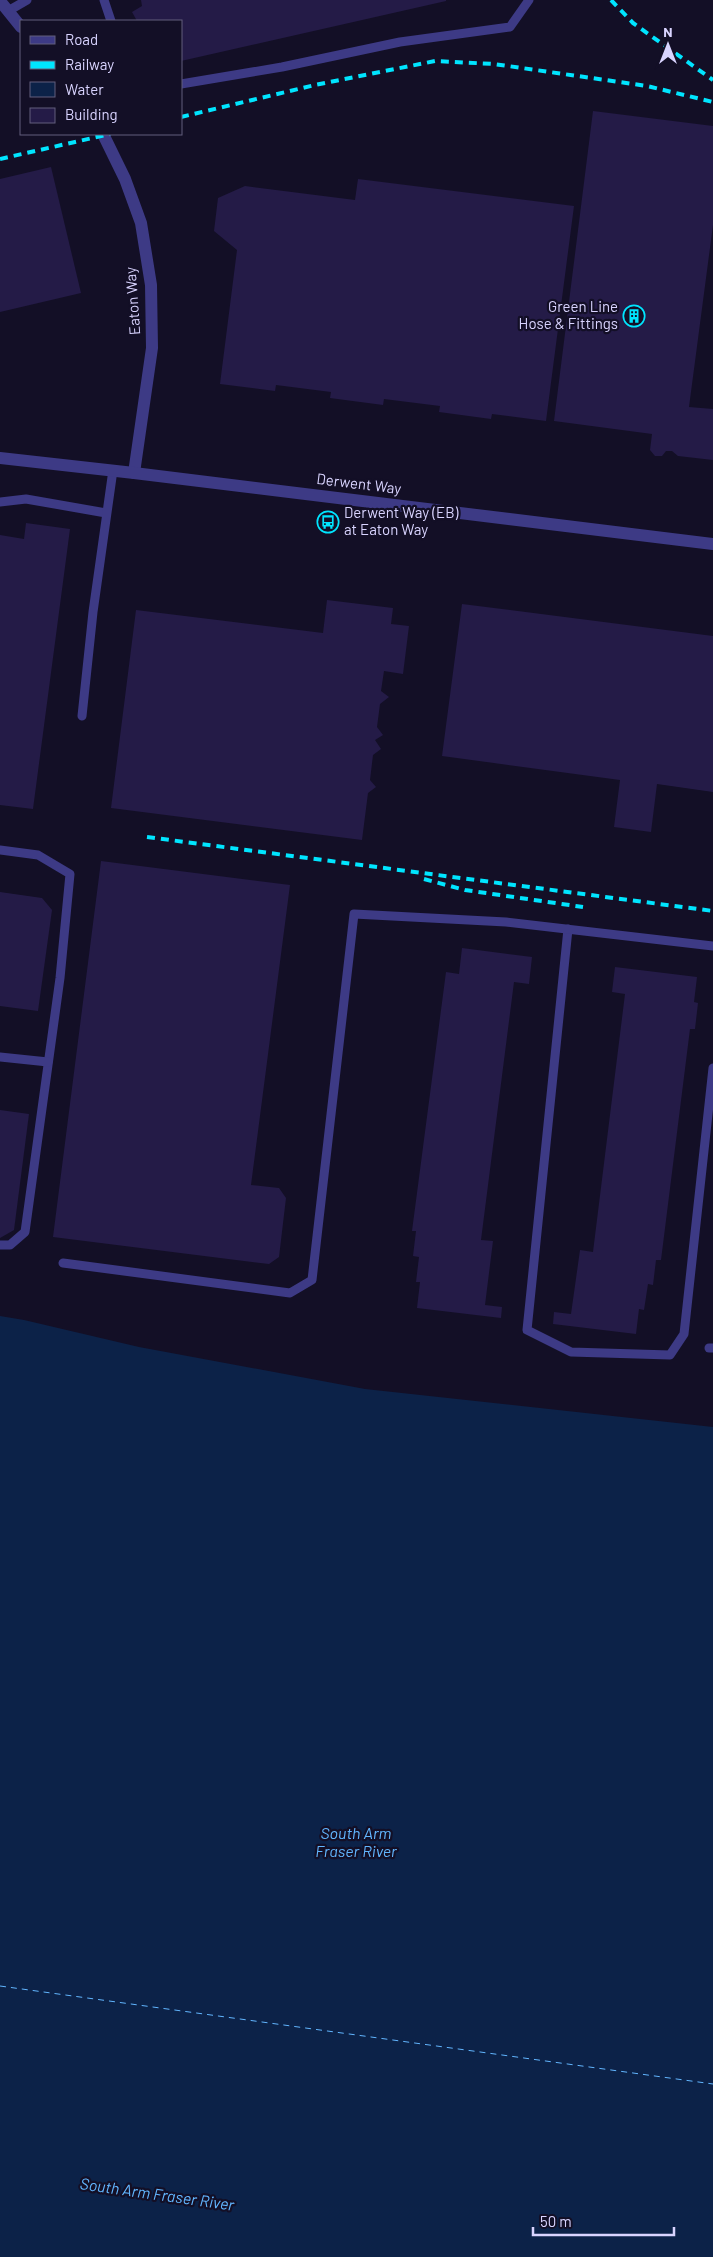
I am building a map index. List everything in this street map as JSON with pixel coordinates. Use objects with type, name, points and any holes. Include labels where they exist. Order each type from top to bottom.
[{"type":"street","points":[[4,6],[20,26]]},
{"type":"street","name":"Eaton Way","points":[[103,135],[125,179],[141,222],[151,285],[152,348],[134,473]]},
{"type":"street","name":"Derwent Way","points":[[0,458],[113,470],[713,544]]},
{"type":"lane","points":[[4,6],[27,0]]},
{"type":"lane","points":[[104,0],[111,20]]},
{"type":"lane","points":[[182,84],[282,67],[400,42],[510,27],[529,0]]},
{"type":"lane","points":[[82,716],[86,671],[113,470]]},
{"type":"lane","points":[[0,502],[26,499],[106,513]]},
{"type":"lane","points":[[0,850],[38,855],[70,874],[60,978],[25,1232],[10,1245],[0,1245]]},
{"type":"lane","points":[[63,1263],[290,1293],[312,1280],[354,914],[506,922],[713,946]]},
{"type":"lane","points":[[568,929],[527,1330],[571,1352],[670,1355],[684,1334],[713,1068]]},
{"type":"lane","points":[[0,1057],[48,1062]]},
{"type":"water","name":"South Arm Fraser River","points":[[0,1316],[139,1347],[365,1389],[713,1427],[713,2257],[0,2257]]},
{"type":"building","points":[[141,0],[446,0],[182,61],[182,20],[136,20],[132,12],[142,6]]},
{"type":"building","name":"Green Line Hose & Fittings","points":[[593,111],[713,126],[713,225],[689,407],[713,409],[713,460],[678,456],[672,451],[666,451],[662,456],[655,456],[650,450],[652,434],[554,421]]},
{"type":"building","points":[[51,167],[81,293],[0,312],[0,179]]},
{"type":"building","points":[[358,179],[574,206],[546,421],[492,414],[491,419],[439,412],[440,406],[384,399],[383,405],[330,398],[331,392],[276,385],[275,391],[220,384],[237,250],[214,231],[218,198],[245,186],[355,200]]},
{"type":"building","points":[[26,523],[70,529],[33,809],[0,805],[0,535],[24,539]]},
{"type":"building","points":[[327,600],[393,608],[391,624],[409,626],[403,674],[384,671],[381,691],[389,697],[380,704],[377,727],[383,735],[375,740],[381,749],[373,755],[370,780],[376,787],[368,793],[362,840],[111,808],[136,610],[323,633]]},
{"type":"building","points":[[462,604],[713,636],[713,792],[657,784],[651,832],[614,827],[620,780],[442,756]]},
{"type":"building","points":[[101,861],[290,885],[251,1185],[279,1188],[286,1198],[279,1257],[269,1264],[53,1237]]},
{"type":"building","points":[[0,892],[42,898],[52,910],[38,1011],[0,1006]]},
{"type":"building","points":[[462,948],[532,957],[529,984],[514,982],[481,1240],[493,1241],[485,1305],[502,1307],[501,1318],[417,1308],[420,1282],[416,1282],[419,1257],[413,1256],[416,1231],[412,1231],[446,972],[459,974]]},
{"type":"building","points":[[615,967],[697,977],[694,1002],[698,1003],[695,1029],[690,1029],[661,1260],[656,1260],[653,1285],[648,1284],[644,1310],[639,1309],[636,1334],[553,1324],[554,1312],[571,1314],[580,1250],[593,1252],[625,994],[612,992]]},
{"type":"building","points":[[0,1110],[29,1114],[14,1230],[0,1238]]},
{"type":"ferry route","points":[[0,1986],[713,2084]]},
{"type":"railway","points":[[611,0],[633,23],[713,80]]},
{"type":"railway","points":[[182,117],[315,85],[435,61],[494,64],[647,86],[713,102]]},
{"type":"railway","points":[[0,159],[106,135]]},
{"type":"railway","points":[[147,837],[713,911]]},
{"type":"railway","points":[[424,879],[465,890],[583,907]]},
{"type":"place","name":"Green Line Hose & Fittings","points":[[634,316]]},
{"type":"place","name":"Derwent Way (EB) at Eaton Way","points":[[328,522]]}]
